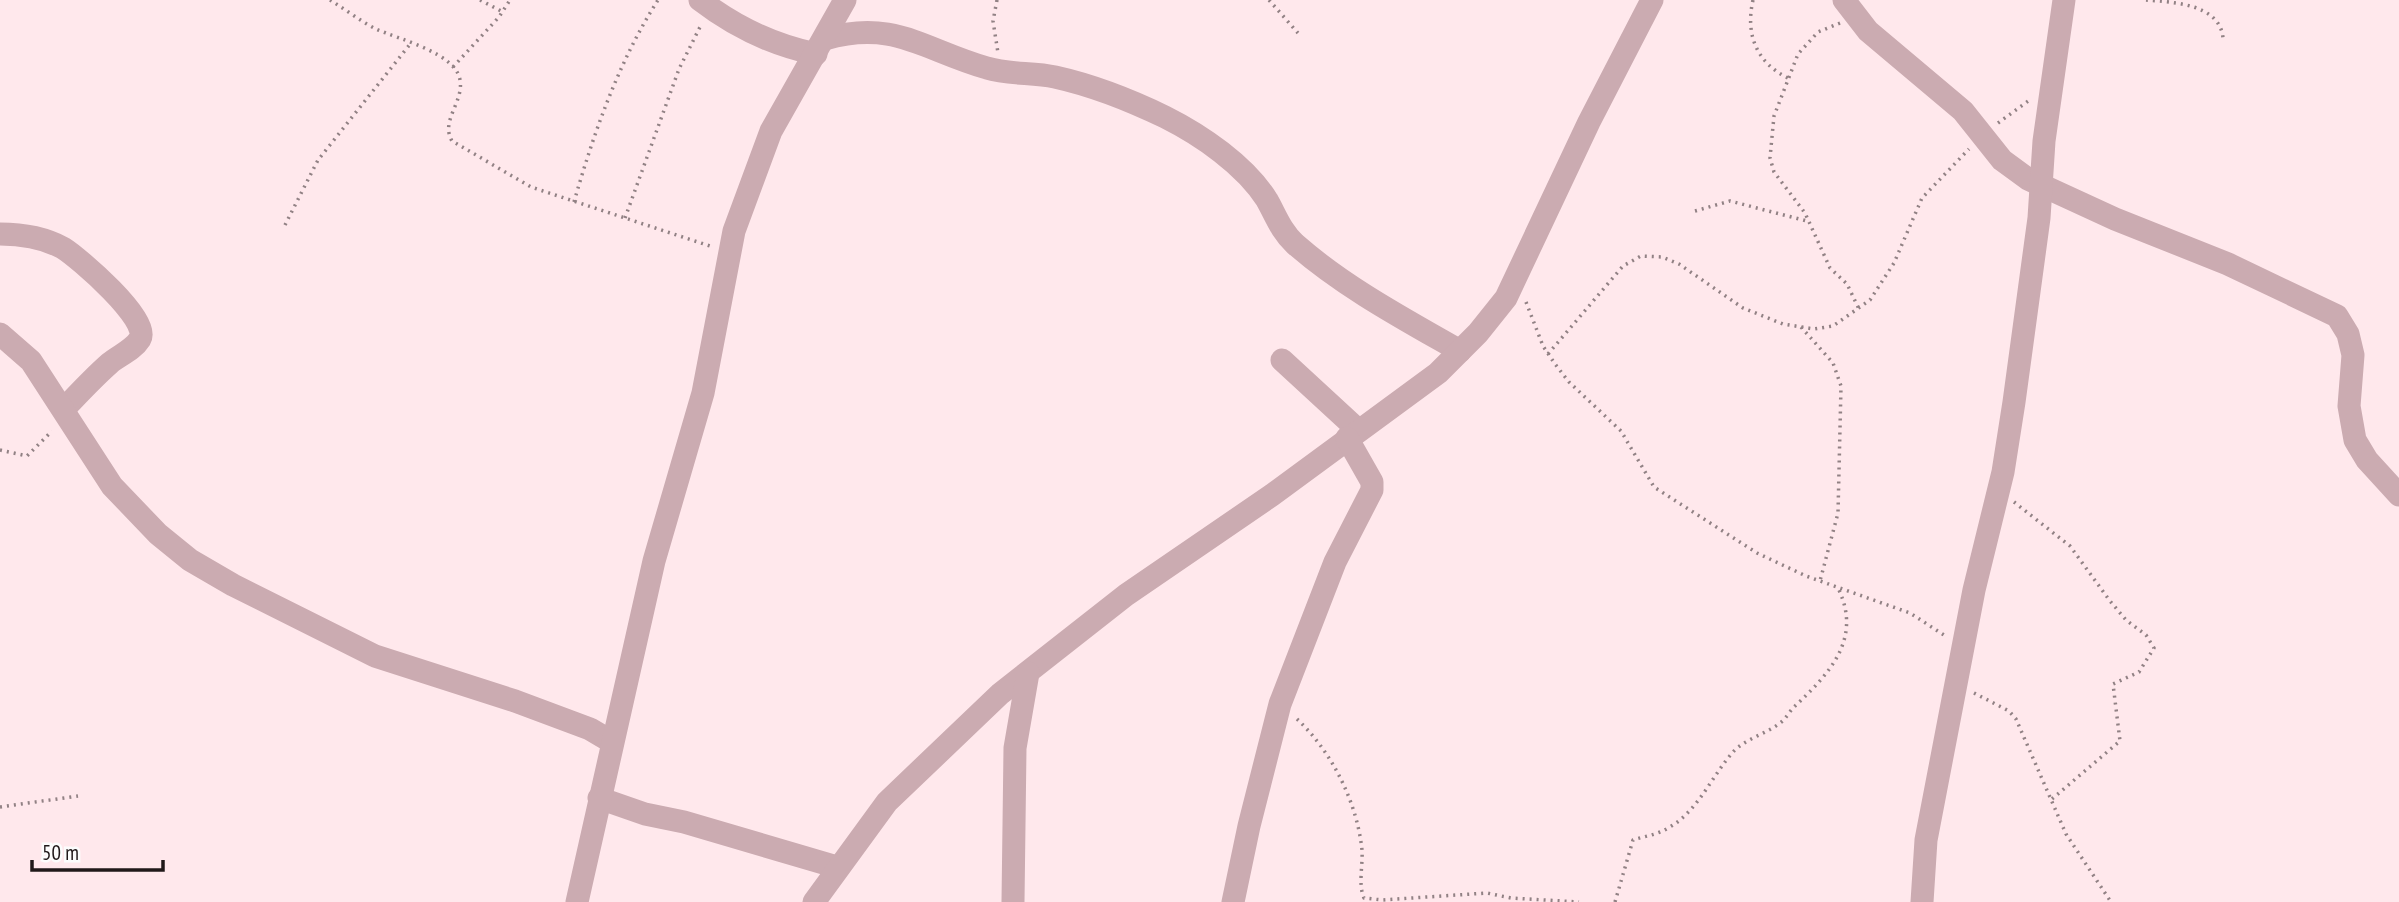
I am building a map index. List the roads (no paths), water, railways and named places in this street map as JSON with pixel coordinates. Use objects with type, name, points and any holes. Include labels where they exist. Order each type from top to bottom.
[{"type":"street","points":[[577,902],[654,561],[703,393],[734,231],[771,131],[845,0]]},
{"type":"street","points":[[814,902],[887,802],[926,761],[1028,673],[1126,595],[1272,495],[1438,373],[1460,351],[1506,298],[1589,122],[1652,0]]},
{"type":"street","points":[[1922,902],[1926,840],[1963,647],[1998,490],[2017,377],[2064,0]]},
{"type":"street","points":[[705,4],[724,19],[762,38],[820,47],[858,32],[883,32],[920,42],[988,68],[1068,80],[1164,116],[1189,131],[1249,178],[1268,202],[1273,217],[1296,245],[1370,299],[1460,351]]},
{"type":"street","points":[[1850,8],[1910,69],[1963,111],[2006,163],[2041,187],[2228,264],[2337,316],[2348,334],[2353,355],[2349,406],[2355,440],[2367,460],[2399,495]]},
{"type":"street","points":[[0,234],[40,238],[62,248],[90,269],[132,314],[142,329],[141,338],[93,379],[66,411]]},
{"type":"street","points":[[0,334],[31,361],[113,486],[158,534],[201,566],[374,656],[515,701],[590,729],[612,742]]},
{"type":"street","points":[[1233,902],[1280,704],[1335,562],[1372,490],[1372,482],[1353,434],[1282,360]]},
{"type":"street","points":[[1013,902],[1015,748],[1028,673]]},
{"type":"street","points":[[599,798],[645,814],[684,822],[837,867]]}]
